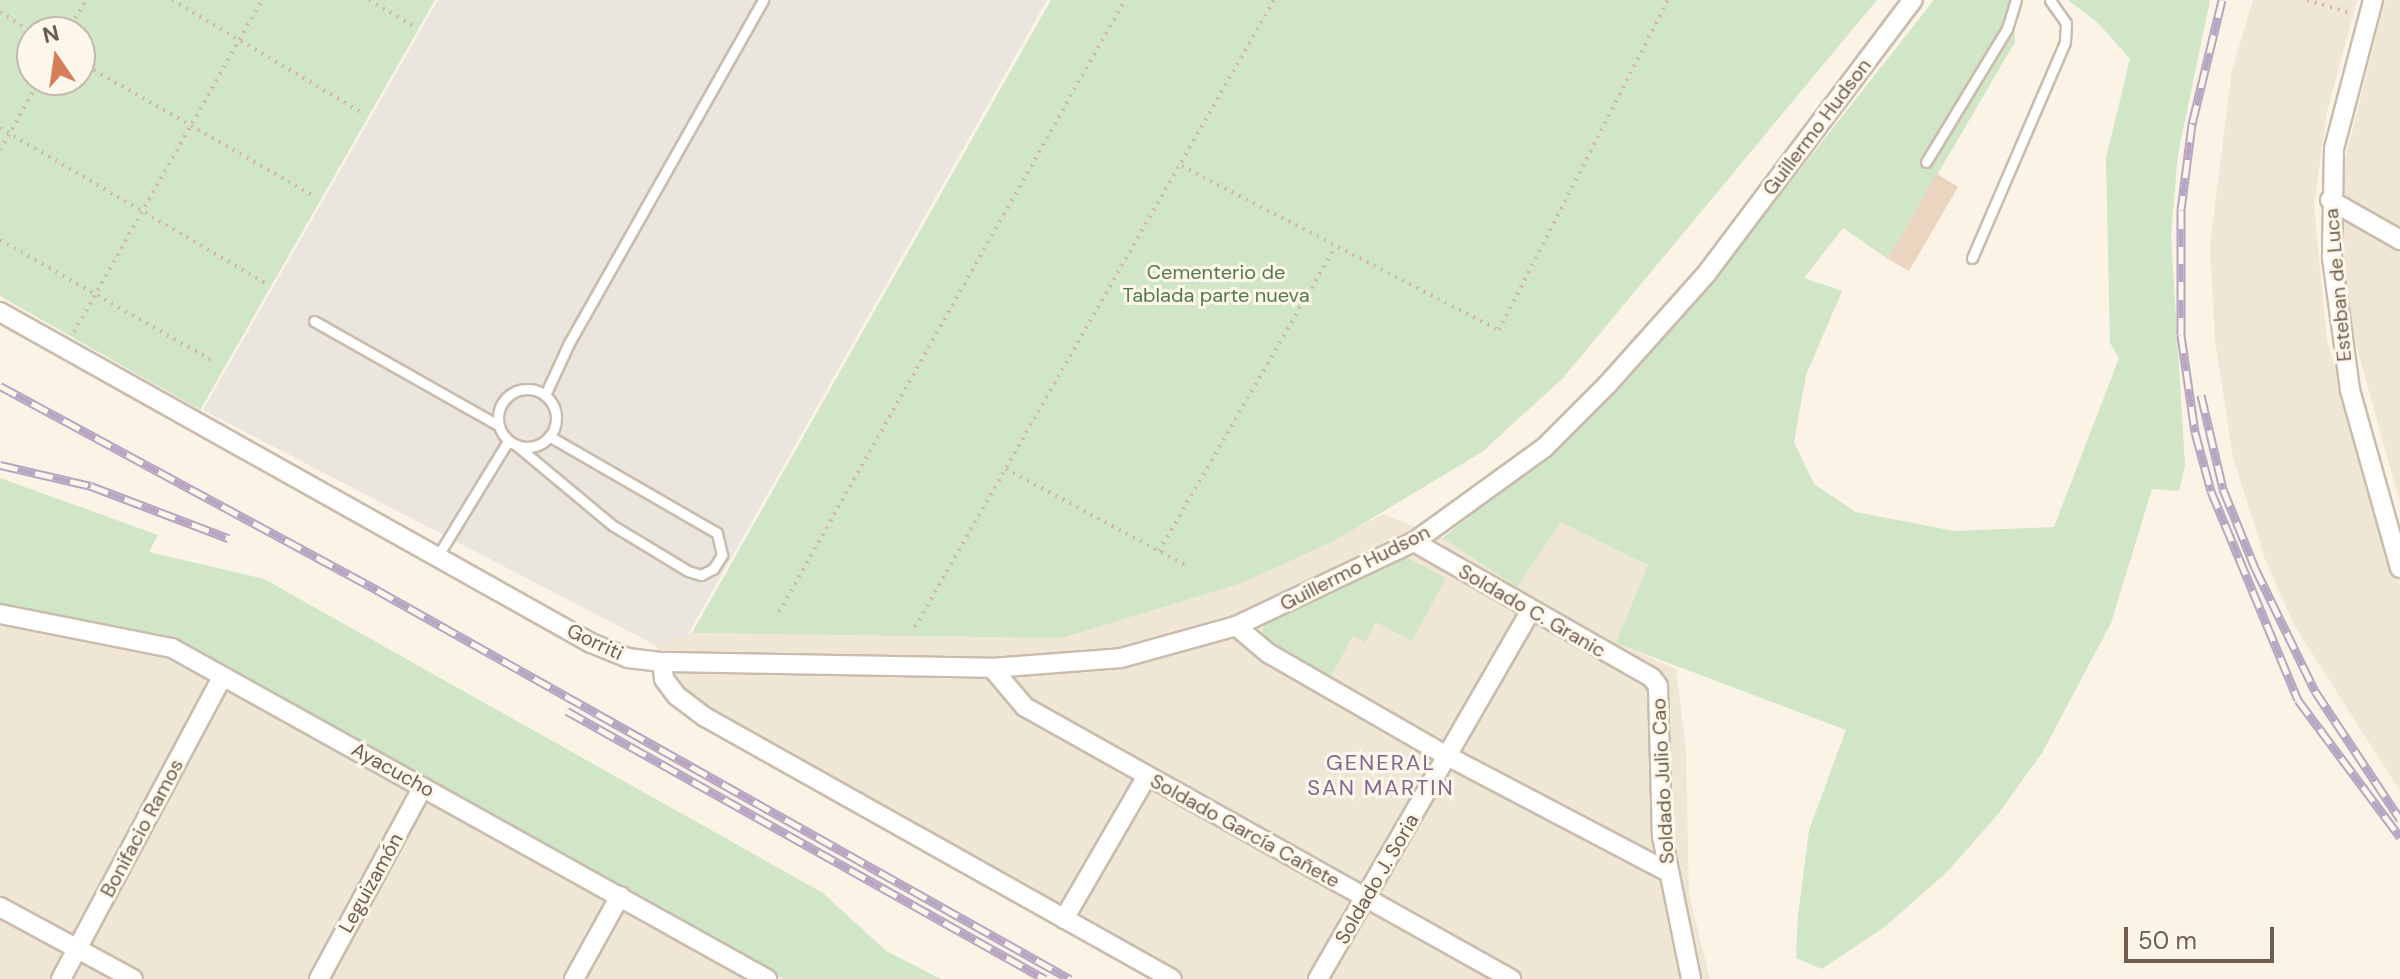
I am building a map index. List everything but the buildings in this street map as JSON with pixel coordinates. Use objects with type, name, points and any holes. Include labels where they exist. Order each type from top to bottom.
[{"type":"street","name":"Guillermo Hudson","points":[[662,662],[992,668],[1121,658],[1236,626],[1414,542],[1544,448],[1607,385],[1707,273],[1913,0]]},
{"type":"street","name":"Esteban de Luca","points":[[2370,9],[2334,149],[2330,200],[2336,305],[2350,390],[2400,568]]},
{"type":"street","points":[[2330,200],[2400,240]]},
{"type":"street","name":"Gorriti","points":[[0,312],[591,643],[628,658],[662,662]]},
{"type":"street","name":"Soldado C. Granic","points":[[1414,542],[1530,612],[1652,678]]},
{"type":"street","name":"Soldado J. Soria","points":[[1318,979],[1530,612]]},
{"type":"street","name":"Ayacucho","points":[[0,614],[140,639],[172,648],[767,979]]},
{"type":"street","points":[[1236,626],[1268,653],[1449,757],[1666,871]]},
{"type":"street","points":[[662,662],[664,679],[677,696],[705,717],[1172,979]]},
{"type":"street","name":"Soldado García Cañete","points":[[992,668],[1025,707],[1511,979]]},
{"type":"street","name":"Bonifacio Ramos","points":[[61,979],[222,677]]},
{"type":"street","name":"Soldado Julio Cao","points":[[1652,678],[1661,697],[1666,871],[1691,979]]},
{"type":"street","points":[[1064,919],[1147,776]]},
{"type":"street","name":"Leguizamón","points":[[319,979],[423,787]]},
{"type":"street","points":[[574,979],[620,896]]},
{"type":"street","points":[[0,907],[133,979]]},
{"type":"lane","points":[[545,395],[581,322],[763,0]]},
{"type":"lane","points":[[1926,162],[2007,29],[2016,0]]},
{"type":"lane","points":[[1972,258],[2065,42],[2066,23],[2050,0]]},
{"type":"lane","points":[[314,321],[498,425],[512,443],[612,525],[688,571],[701,575],[713,569],[722,555],[717,533],[549,436]]},
{"type":"lane","points":[[498,425],[499,407],[511,393],[528,389],[545,395],[555,410],[549,436],[534,446],[512,443]]},
{"type":"lane","points":[[437,557],[512,443]]},
{"type":"path","points":[[172,0],[361,112]]},
{"type":"path","points":[[74,332],[262,0]]},
{"type":"path","points":[[369,0],[412,25]]},
{"type":"path","points":[[779,612],[1125,0]]},
{"type":"path","points":[[915,627],[1182,166],[1274,0]]},
{"type":"path","points":[[1182,166],[1499,330],[1668,0]]},
{"type":"path","points":[[2307,0],[2370,9]]},
{"type":"path","points":[[96,71],[316,197]]},
{"type":"path","points":[[0,150],[31,96]]},
{"type":"path","points":[[0,128],[265,283]]},
{"type":"path","points":[[0,240],[94,297],[215,362]]},
{"type":"path","points":[[1159,551],[1335,247]]},
{"type":"path","points":[[1006,469],[1189,567]]},
{"type":"shaded area","points":[[438,0],[1047,0],[687,636],[655,645],[203,410]]},
{"type":"shaded area","points":[[2253,0],[2357,0],[2327,112],[2314,206],[2327,340],[2400,585],[2400,791],[2294,625],[2265,559],[2233,457],[2215,340],[2210,244],[2232,70]]},
{"type":"shaded area","points":[[2385,0],[2400,0],[2400,503],[2349,319],[2339,246],[2343,167]]},
{"type":"shaded area","points":[[1384,514],[1442,538],[1517,587],[1561,521],[1649,565],[1617,643],[1676,669],[1686,749],[1689,895],[1710,979],[1168,979],[690,707],[655,645],[692,633],[1062,638],[1239,584]]},
{"type":"shaded area","points":[[0,624],[166,652],[755,979],[0,979]]},
{"type":"green space","points":[[0,0],[435,0],[200,410],[0,296]]},
{"type":"green space","name":"Cementerio de Tablada parte nueva","points":[[1051,0],[1877,0],[1562,379],[1482,452],[1334,541],[1239,584],[1062,638],[692,633]]},
{"type":"green space","points":[[1934,0],[2012,0],[2015,42],[1888,259],[1843,228],[1804,278],[1842,291],[1806,375],[1794,442],[1814,484],[1856,512],[1954,531],[2054,527],[2119,358],[2110,343],[2106,158],[2130,59],[2097,22],[2068,0],[2210,0],[2178,154],[2171,235],[2185,466],[2179,491],[2152,489],[2111,623],[2042,753],[1998,814],[1948,871],[1886,926],[1822,969],[1796,958],[1798,916],[1809,830],[1846,730],[1616,643],[1648,565],[1561,522],[1517,587],[1442,538],[1564,441],[1701,295]]},
{"type":"green space","points":[[0,478],[158,535],[149,552],[264,579],[823,893],[886,951],[941,979],[783,979],[176,646],[0,609]]},
{"type":"green space","points":[[1404,556],[1446,578],[1412,641],[1376,622],[1365,642],[1353,636],[1331,676],[1261,636],[1266,621]]},
{"type":"railway","points":[[2222,0],[2192,124],[2181,210],[2181,335],[2195,432],[2211,491],[2298,700],[2400,837]]},
{"type":"railway","points":[[0,386],[377,590],[1070,979]]},
{"type":"railway","points":[[2201,395],[2223,489],[2255,568],[2315,691],[2400,819]]},
{"type":"railway","points":[[0,465],[91,486],[228,538]]},
{"type":"railway","points":[[567,711],[1045,979]]},
{"type":"district","name":"GENERAL SAN MARTIN","points":[[1381,774]]}]
